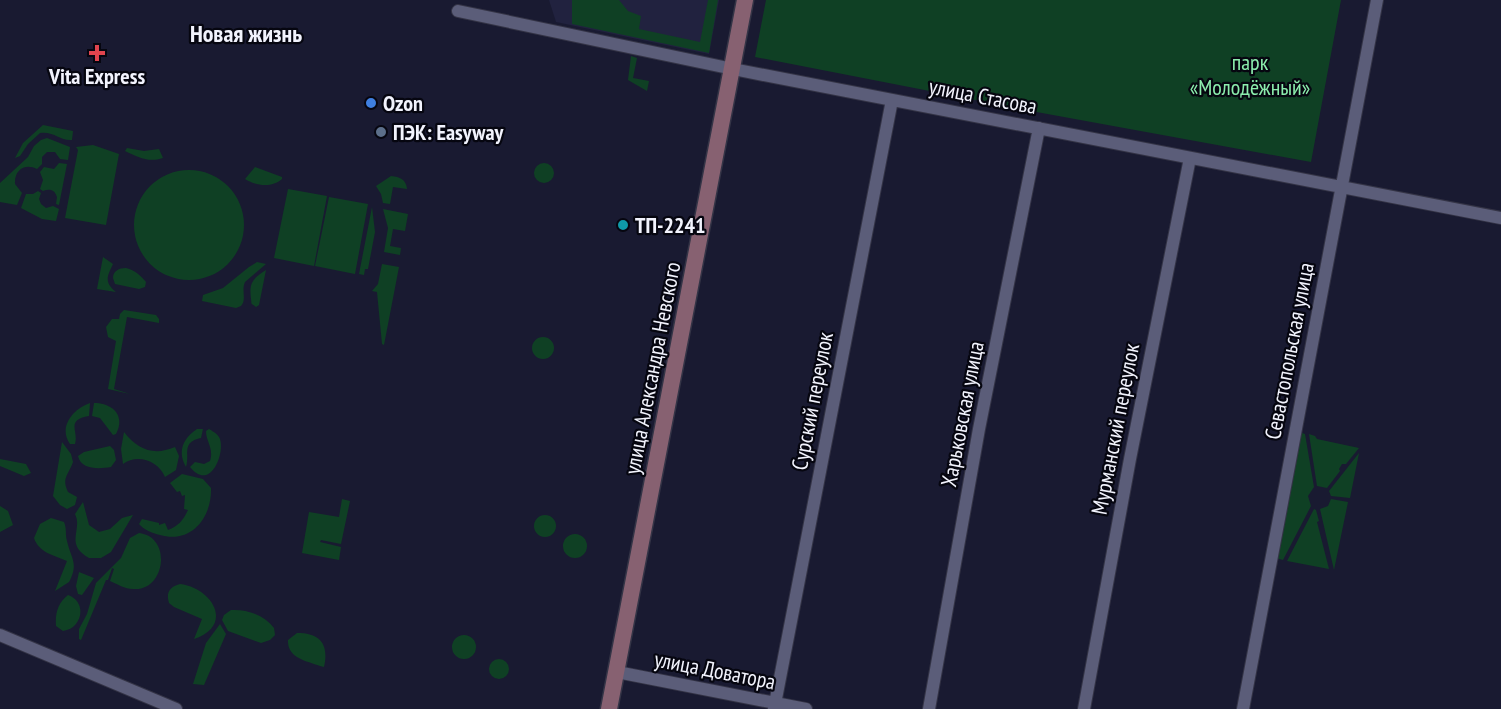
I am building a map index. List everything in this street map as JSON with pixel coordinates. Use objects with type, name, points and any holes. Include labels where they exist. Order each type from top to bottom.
[{"type":"street","name":"улица Александра Невского","points":[[609,709],[746,0]]},
{"type":"street","name":"Севастопольская улица","points":[[1243,709],[1377,0]]},
{"type":"street","name":"улица Стасова","points":[[458,11],[733,69],[1501,218]]},
{"type":"street","name":"Сурский переулок","points":[[775,706],[892,100]]},
{"type":"street","name":"Харьковская улица","points":[[929,709],[979,429],[1039,128]]},
{"type":"street","name":"Мурманский переулок","points":[[1084,709],[1130,459],[1190,158]]},
{"type":"street","points":[[0,635],[176,709]]},
{"type":"street","name":"улица Доватора","points":[[616,672],[775,706],[806,709]]},
{"type":"shaded area","points":[[549,0],[719,0],[709,54],[556,22]]},
{"type":"green space","points":[[572,0],[619,0],[628,11],[641,16],[639,29],[700,42],[708,0],[718,0],[709,53],[572,24]]},
{"type":"green space","name":"парк «Молодёжный»","points":[[766,0],[1341,0],[1311,162],[755,57]]},
{"type":"green space","points":[[631,56],[637,58],[633,78],[649,81],[647,91],[628,80]]},
{"type":"green space","points":[[43,125],[73,131],[72,140],[49,133],[40,133],[28,144],[20,156],[15,158],[23,143]]},
{"type":"green space","points":[[47,138],[70,147],[68,160],[60,159],[55,152],[47,152],[37,169],[25,167],[16,175],[15,184],[22,193],[17,205],[0,202],[0,183],[28,157],[34,146]]},
{"type":"green space","points":[[93,145],[119,154],[106,225],[65,218],[78,150],[76,147]]},
{"type":"green space","points":[[127,148],[144,151],[159,149],[163,158],[143,159],[125,151]]},
{"type":"green space","points":[[59,163],[67,164],[59,205],[56,204],[57,197],[54,191],[40,189],[43,180],[40,172],[44,167],[54,169]]},
{"type":"green space","points":[[540,163],[548,163],[554,169],[554,177],[548,183],[540,183],[534,177],[534,169]]},
{"type":"green space","points":[[255,167],[282,177],[282,179],[274,184],[264,185],[245,179]]},
{"type":"green space","points":[[189,170],[210,174],[228,186],[240,204],[244,225],[240,246],[228,264],[210,276],[189,280],[168,276],[150,264],[138,246],[134,225],[138,204],[150,186],[168,174]]},
{"type":"green space","points":[[391,176],[402,179],[407,189],[393,187],[390,204],[383,203],[376,186]]},
{"type":"green space","points":[[288,189],[327,196],[314,266],[274,258]]},
{"type":"green space","points":[[38,191],[41,193],[39,199],[41,204],[46,208],[53,206],[59,209],[56,221],[42,219],[21,208],[26,194]]},
{"type":"green space","points":[[329,197],[368,204],[355,274],[315,266]]},
{"type":"green space","points":[[372,207],[375,232],[368,269],[365,269],[364,275],[359,274]]},
{"type":"green space","points":[[383,209],[408,214],[405,231],[393,229],[390,246],[401,248],[400,255],[384,252],[388,228]]},
{"type":"green space","points":[[103,257],[113,264],[108,275],[108,282],[116,292],[97,289]]},
{"type":"green space","points":[[257,262],[266,264],[245,282],[244,301],[241,306],[236,308],[202,301],[203,295],[223,288]]},
{"type":"green space","points":[[382,264],[399,267],[384,345],[382,344],[377,292],[372,291],[378,284]]},
{"type":"green space","points":[[126,268],[135,272],[146,282],[145,287],[139,289],[115,284],[114,273]]},
{"type":"green space","points":[[266,270],[259,305],[256,307],[251,303],[251,285],[257,276]]},
{"type":"green space","points":[[124,310],[156,315],[159,319],[159,323],[127,317],[114,389],[130,394],[108,389],[116,341],[108,337],[106,327],[112,319],[119,319]]},
{"type":"green space","points":[[543,337],[551,340],[554,348],[551,356],[543,359],[535,356],[532,348],[535,340]]},
{"type":"green space","points":[[90,403],[89,416],[77,420],[74,427],[75,444],[70,444],[66,431],[69,419]]},
{"type":"green space","points":[[94,403],[106,405],[116,411],[119,427],[116,434],[113,435],[100,418],[92,416]]},
{"type":"green space","points":[[197,429],[203,429],[201,438],[191,442],[186,467],[182,456],[183,446],[188,437]]},
{"type":"green space","points":[[209,429],[220,439],[218,461],[210,473],[197,474],[190,467],[195,462],[204,464],[210,461],[211,452],[206,435]]},
{"type":"green space","points":[[124,432],[135,443],[147,450],[160,451],[175,447],[179,456],[176,470],[165,477],[158,467],[147,460],[135,459],[123,464],[121,449]]},
{"type":"green space","points":[[1299,432],[1305,434],[1314,487],[1308,496],[1311,506],[1283,560],[1276,558]]},
{"type":"green space","points":[[1309,434],[1317,439],[1359,448],[1346,464],[1342,464],[1340,471],[1327,488],[1317,486]]},
{"type":"green space","points":[[62,442],[71,454],[73,462],[65,480],[66,487],[68,492],[77,497],[75,505],[67,509],[60,505],[53,496]]},
{"type":"green space","points":[[110,446],[114,450],[116,460],[111,467],[91,467],[80,461],[78,456],[84,452]]},
{"type":"green space","points":[[1359,453],[1350,498],[1331,496],[1329,491]]},
{"type":"green space","points":[[0,459],[26,464],[31,473],[24,476],[0,466]]},
{"type":"green space","points":[[182,474],[203,479],[211,488],[208,509],[198,526],[181,536],[171,537],[143,528],[139,524],[142,519],[159,523],[159,525],[165,523],[168,530],[182,520],[188,510],[184,509],[185,495],[182,496],[180,491],[177,492],[170,483]]},
{"type":"green space","points":[[342,499],[350,501],[341,544],[321,540],[320,542],[341,547],[339,560],[302,553],[309,512],[339,517]]},
{"type":"green space","points":[[1331,499],[1348,502],[1334,570],[1320,509],[1328,506]]},
{"type":"green space","points":[[83,502],[89,525],[99,532],[110,529],[122,518],[133,515],[111,552],[101,558],[89,558],[77,547],[75,514]]},
{"type":"green space","points":[[0,506],[8,511],[13,525],[0,532]]},
{"type":"green space","points":[[1314,509],[1319,521],[1317,522],[1329,569],[1287,561]]},
{"type":"green space","points":[[545,515],[555,522],[556,526],[549,536],[545,537],[535,530],[534,526],[541,516]]},
{"type":"green space","points":[[51,518],[64,522],[74,565],[69,582],[55,591],[67,561],[43,550],[34,538],[40,524]]},
{"type":"green space","points":[[139,533],[150,537],[157,544],[161,564],[158,574],[144,588],[130,589],[110,581],[114,569],[112,568],[81,640],[79,639],[79,629],[87,614],[96,583],[121,558],[130,538]]},
{"type":"green space","points":[[570,534],[580,534],[587,541],[587,551],[580,558],[570,558],[563,551],[563,541]]},
{"type":"green space","points":[[79,572],[94,578],[82,595],[78,594],[76,586]]},
{"type":"green space","points":[[180,584],[201,592],[214,608],[216,616],[214,625],[206,633],[194,639],[202,619],[169,603],[169,591]]},
{"type":"green space","points":[[68,595],[78,603],[80,615],[75,626],[63,631],[56,626],[56,617],[60,605]]},
{"type":"green space","points":[[231,610],[260,616],[274,628],[275,635],[270,640],[261,643],[228,631],[222,620],[224,615]]},
{"type":"green space","points":[[220,624],[226,634],[204,685],[193,684],[206,643]]},
{"type":"green space","points":[[297,633],[312,635],[321,642],[325,652],[324,667],[294,655],[288,640]]},
{"type":"green space","points":[[464,635],[473,638],[476,647],[473,656],[464,659],[455,656],[452,647],[455,638]]},
{"type":"green space","points":[[499,659],[506,662],[509,669],[506,676],[499,679],[492,676],[489,669],[492,662]]},
{"type":"place","name":"Vita Express","points":[[97,53]]},
{"type":"place","name":"Ozon","points":[[371,103]]},
{"type":"place","name":"ПЭК: Easyway","points":[[381,132]]},
{"type":"place","name":"ТП-2241","points":[[623,225]]},
{"type":"district","name":"Новая жизнь","points":[[246,34]]}]
